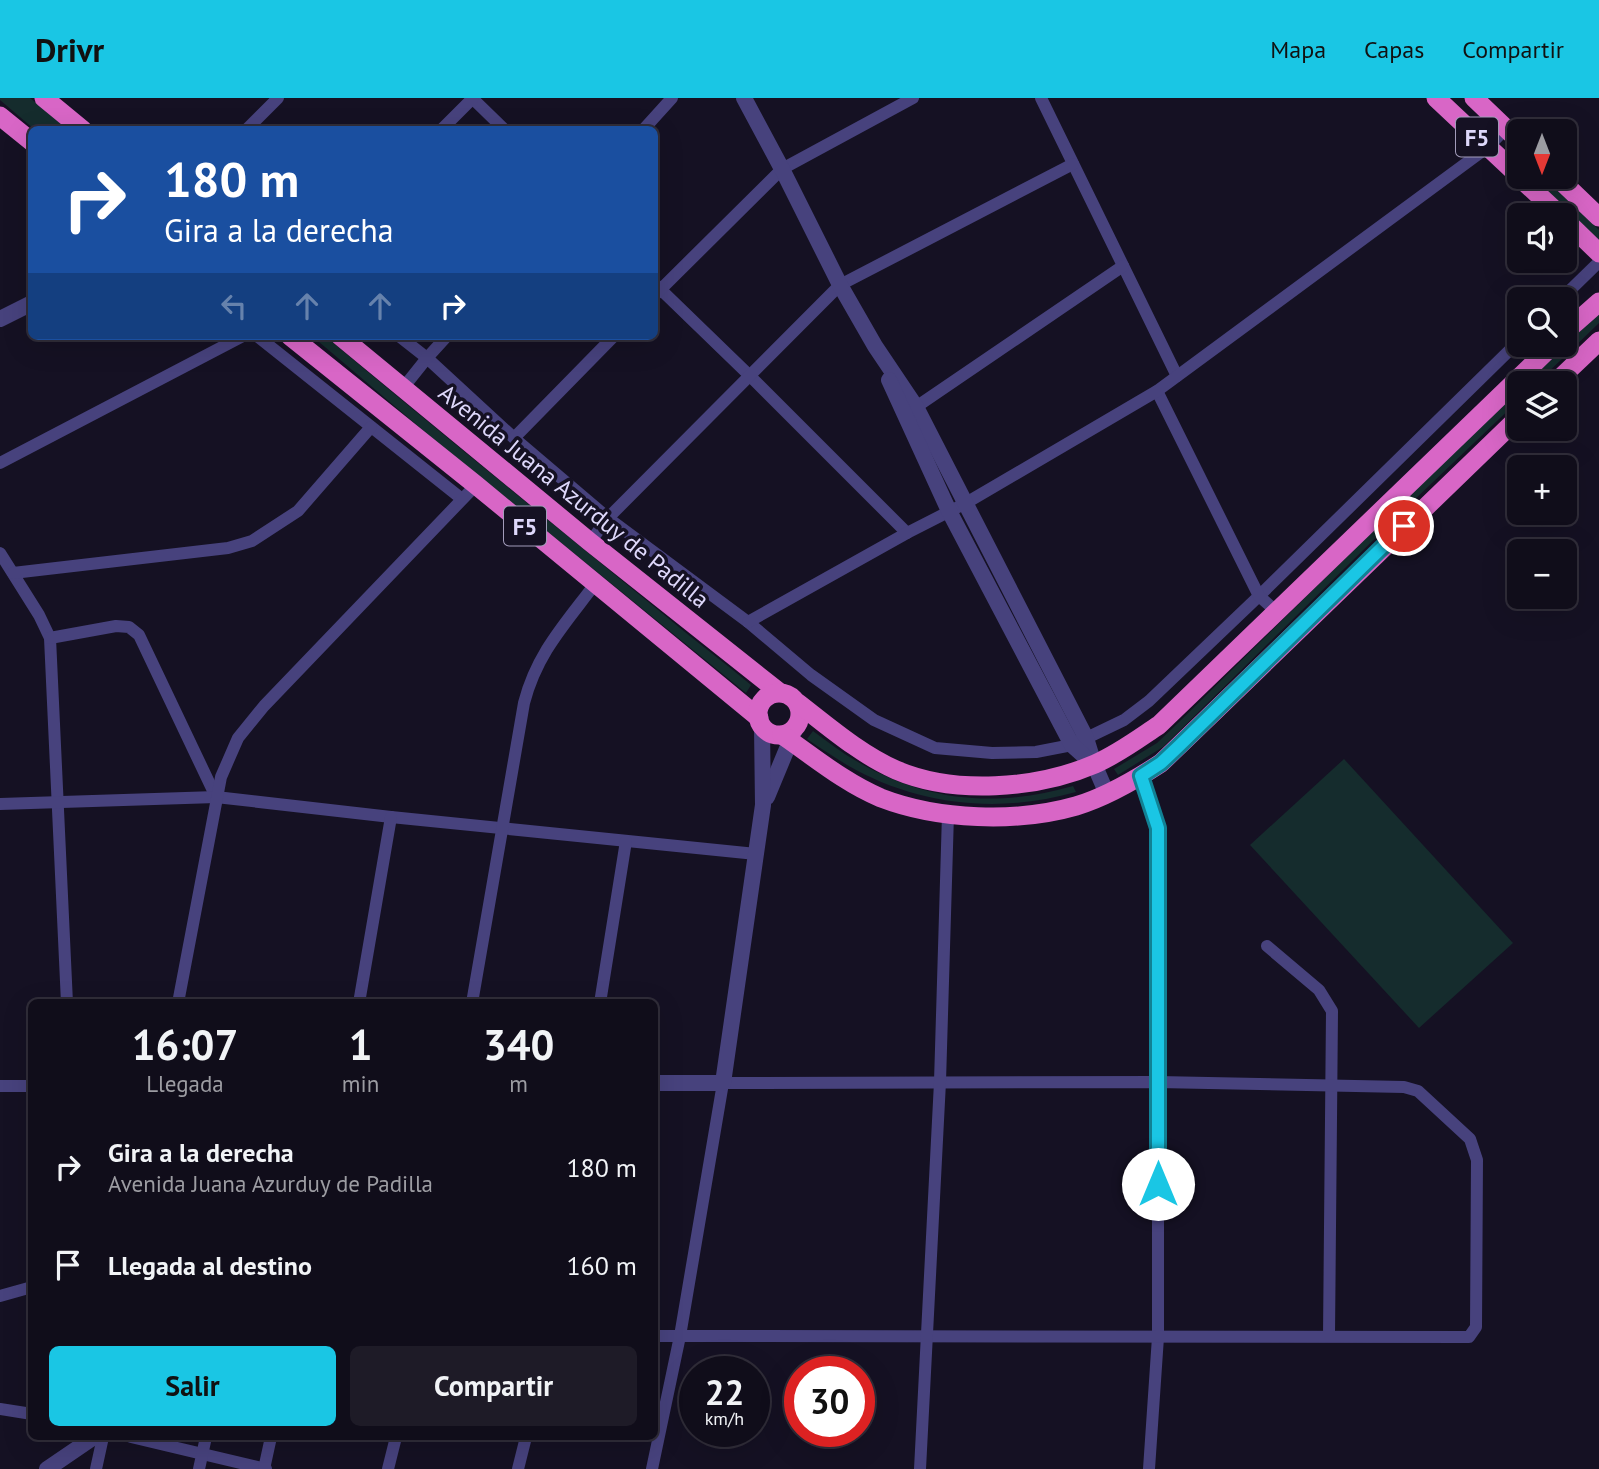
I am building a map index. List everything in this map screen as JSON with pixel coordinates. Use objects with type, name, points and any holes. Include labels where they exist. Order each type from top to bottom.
[{"type":"highway","points":[[44,98],[78,126]]},
{"type":"highway","name":"F5","points":[[1436,98],[1507,165]]},
{"type":"highway","name":"F5","points":[[1474,98],[1507,130]]},
{"type":"highway","points":[[1,120],[28,139]]},
{"type":"highway","name":"F5","points":[[1532,189],[1547,203]]},
{"type":"highway","points":[[1570,189],[1599,217]]},
{"type":"highway","points":[[1577,232],[1599,253]]},
{"type":"highway","points":[[1583,316],[1599,292]]},
{"type":"highway","points":[[1577,321],[1599,302]]},
{"type":"highway","name":"F5","points":[[295,340],[469,492],[595,583],[761,722],[768,732],[790,734],[842,776],[880,797],[909,807],[948,814],[991,817],[1038,814],[1076,806],[1141,776],[1161,763],[1507,428]]},
{"type":"highway","name":"Avenida Juana Azurduy de Padilla","points":[[345,340],[590,542],[779,692]]},
{"type":"highway","points":[[1568,371],[1599,341]]},
{"type":"highway","name":"F5","points":[[779,692],[791,696],[873,758],[917,778],[965,785],[1006,786],[1048,779],[1094,764],[1129,746],[1159,724],[1541,357]]},
{"type":"highway","points":[[761,722],[759,708],[762,702],[766,697],[779,692]]},
{"type":"highway","points":[[790,734],[801,715],[798,703]]},
{"type":"street","points":[[250,126],[278,98]]},
{"type":"street","points":[[446,126],[472,98],[501,126]]},
{"type":"street","points":[[647,126],[672,98]]},
{"type":"street","points":[[744,98],[839,285],[874,346],[916,407],[966,503],[1079,741]]},
{"type":"street","points":[[658,287],[782,169],[913,98]]},
{"type":"street","points":[[1041,98],[1177,376]]},
{"type":"street","points":[[748,622],[966,503],[1157,391],[1488,147],[1507,138]]},
{"type":"street","points":[[590,542],[608,518],[839,285],[1073,164]]},
{"type":"street","points":[[1574,287],[1599,262]]},
{"type":"street","points":[[916,407],[1123,266]]},
{"type":"street","points":[[658,291],[750,375],[907,533]]},
{"type":"street","points":[[0,319],[28,305]]},
{"type":"street","points":[[0,463],[235,340]]},
{"type":"street","points":[[179,999],[216,797],[221,777],[238,738],[264,706],[469,492],[371,427],[262,340]]},
{"type":"street","points":[[405,340],[608,518],[748,622],[811,675],[874,720],[935,748],[992,753],[1036,752],[1079,741],[1124,720],[1149,701],[1507,353]]},
{"type":"street","points":[[403,388],[443,340]]},
{"type":"street","points":[[514,438],[610,340]]},
{"type":"street","points":[[874,346],[949,511],[1094,764],[1107,793]]},
{"type":"street","points":[[1157,391],[1259,596],[1277,612]]},
{"type":"street","points":[[13,573],[228,548],[252,541],[298,511],[371,427]]},
{"type":"street","points":[[0,553],[39,615],[50,638],[67,999]]},
{"type":"street","points":[[473,999],[529,683],[551,641],[595,583]]},
{"type":"street","points":[[50,638],[116,626],[129,627],[139,635],[216,797]]},
{"type":"street","points":[[652,1469],[680,1336],[723,1083],[763,805],[761,722]]},
{"type":"street","points":[[763,805],[790,734]]},
{"type":"street","points":[[1141,776],[1158,828],[1158,1337],[1149,1469]]},
{"type":"street","points":[[0,804],[216,797],[756,855]]},
{"type":"street","points":[[920,1469],[940,1082],[948,814]]},
{"type":"street","points":[[360,999],[391,817]]},
{"type":"street","points":[[601,999],[626,841]]},
{"type":"street","points":[[1267,946],[1319,990],[1332,1012],[1329,1336]]},
{"type":"street","points":[[658,1083],[1158,1082],[1404,1087],[1418,1091],[1470,1139],[1477,1160],[1476,1327],[1469,1337],[658,1336]]},
{"type":"street","points":[[0,1086],[28,1086]]},
{"type":"street","points":[[0,1302],[0,1296],[28,1288]]},
{"type":"street","points":[[0,1409],[28,1413]]},
{"type":"street","points":[[47,1469],[90,1440]]},
{"type":"street","points":[[96,1469],[102,1440]]},
{"type":"street","points":[[144,1440],[265,1469],[270,1440]]},
{"type":"street","points":[[199,1469],[205,1440]]},
{"type":"street","points":[[388,1469],[395,1440]]},
{"type":"street","points":[[518,1469],[525,1440]]},
{"type":"green space","points":[[30,98],[63,126],[30,126],[0,100]]},
{"type":"green space","points":[[1543,189],[1557,189],[1571,203],[1558,203]]},
{"type":"green space","points":[[1577,208],[1599,230],[1599,240],[1577,220]]},
{"type":"green space","points":[[1599,310],[1599,323],[1577,344],[1577,332]]},
{"type":"green space","points":[[317,340],[330,340],[741,676],[751,685],[746,693],[431,437]]},
{"type":"green space","points":[[1553,357],[1564,357],[1549,371],[1539,371]]},
{"type":"green space","points":[[1507,402],[1507,411],[1163,747],[1118,775],[1114,769],[1157,743]]},
{"type":"green space","points":[[813,731],[852,759],[910,786],[936,793],[990,799],[1045,793],[1073,786],[1076,792],[1018,803],[988,804],[930,797],[902,790],[847,765],[807,739]]},
{"type":"green space","points":[[1344,759],[1513,943],[1419,1028],[1250,845]]},
{"type":"route","points":[[1158,1184],[1158,828],[1141,776],[1161,763],[1180,745],[1404,526]]}]
